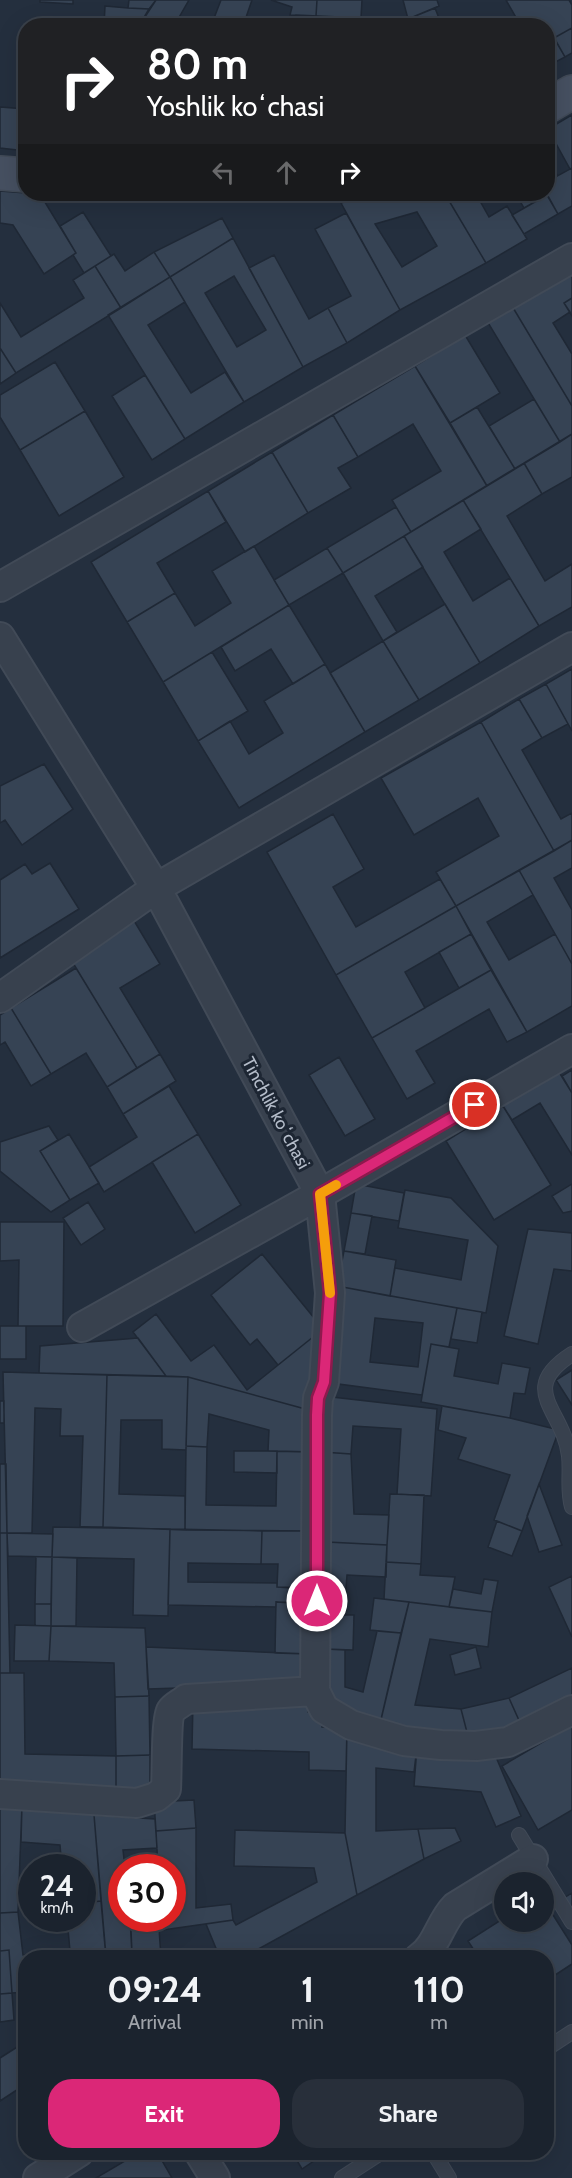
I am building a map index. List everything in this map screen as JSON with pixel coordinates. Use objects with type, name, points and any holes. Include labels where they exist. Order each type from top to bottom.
[{"type":"street","points":[[555,102],[572,92]]},
{"type":"street","points":[[0,173],[18,174]]},
{"type":"street","points":[[0,587],[572,258]]},
{"type":"street","name":"Tinchlik koʻchasi","points":[[0,637],[156,888],[320,1194],[330,1293],[324,1382],[318,1398],[317,1415],[315,1691]]},
{"type":"street","points":[[0,998],[156,888],[572,647]]},
{"type":"street","points":[[82,1327],[572,1049]]},
{"type":"street","points":[[0,1794],[137,1803],[156,1797],[166,1789],[168,1720],[171,1710],[186,1700],[315,1691],[324,1709],[351,1725],[404,1741],[476,1746],[507,1742],[572,1710]]},
{"type":"street","points":[[428,1950],[446,1916],[455,1907],[533,1859]]},
{"type":"street","points":[[38,2178],[66,2160]]},
{"type":"street","points":[[204,2160],[215,2178]]},
{"type":"lane","points":[[572,1354],[555,1365],[545,1384],[546,1396],[566,1439],[569,1456],[569,1497],[572,1507]]},
{"type":"lane","points":[[519,1835],[572,1922]]},
{"type":"lane","points":[[554,2044],[572,2032]]},
{"type":"lane","points":[[342,2178],[370,2160]]},
{"type":"lane","points":[[438,2160],[449,2178]]},
{"type":"building","points":[[40,0],[73,0],[73,4],[40,2]]},
{"type":"building","points":[[129,0],[156,0],[149,9],[128,8]]},
{"type":"building","points":[[156,0],[189,0],[179,18],[144,18]]},
{"type":"building","points":[[221,0],[252,0],[246,18],[214,18]]},
{"type":"building","points":[[271,0],[317,0],[316,16],[290,15],[292,7]]},
{"type":"building","points":[[317,0],[362,0],[361,18],[316,16]]},
{"type":"building","points":[[403,0],[437,0],[439,6],[408,18]]},
{"type":"building","points":[[506,0],[569,0],[572,5],[572,28],[555,37],[555,18],[516,18]]},
{"type":"building","points":[[105,6],[149,9],[144,18],[104,18]]},
{"type":"building","points":[[435,8],[439,18],[410,18]]},
{"type":"building","points":[[296,15],[361,18],[296,18]]},
{"type":"building","points":[[572,28],[572,53],[565,57],[555,37]]},
{"type":"building","points":[[555,39],[565,57],[555,62]]},
{"type":"building","points":[[0,107],[18,108],[18,150],[0,148]]},
{"type":"building","points":[[572,115],[572,168],[570,169],[555,142],[555,125]]},
{"type":"building","points":[[572,168],[572,206],[558,214],[551,201],[555,201],[555,177]]},
{"type":"building","points":[[0,191],[18,192],[18,201],[44,201],[76,253],[44,274],[13,225],[0,223]]},
{"type":"building","points":[[348,201],[449,201],[486,263],[400,310],[341,203]],"holes":[[[417,212],[437,246],[402,267],[375,224]]]},
{"type":"building","points":[[449,201],[480,201],[489,217],[507,206],[527,239],[486,263]]},
{"type":"building","points":[[520,201],[536,201],[524,208]]},
{"type":"building","points":[[536,201],[550,201],[558,214],[524,234],[512,215]]},
{"type":"building","points":[[83,212],[111,256],[84,273],[73,255],[76,253],[60,226]]},
{"type":"building","points":[[346,213],[400,310],[347,343],[328,308],[351,296],[315,229]]},
{"type":"building","points":[[222,218],[233,238],[170,277],[154,252]]},
{"type":"building","points":[[233,238],[303,367],[244,402],[170,277]],"holes":[[[234,276],[266,330],[237,347],[205,293]]]},
{"type":"building","points":[[154,252],[170,277],[121,308],[95,266],[114,254],[125,271]]},
{"type":"building","points":[[274,255],[309,319],[328,308],[347,343],[303,367],[249,268]]},
{"type":"building","points":[[95,266],[121,308],[16,373],[0,348],[0,303],[21,337],[84,298],[73,280]]},
{"type":"building","points":[[572,270],[572,298],[564,303],[570,312],[553,323],[572,354],[572,406],[512,306]]},
{"type":"building","points":[[170,277],[185,302],[148,325],[191,393],[225,372],[244,402],[185,439],[108,315]]},
{"type":"building","points":[[572,298],[572,316],[564,303]]},
{"type":"building","points":[[512,306],[572,406],[572,434],[560,442],[487,321]]},
{"type":"building","points":[[465,335],[500,393],[450,423],[415,366]]},
{"type":"building","points":[[0,348],[16,373],[0,384]]},
{"type":"building","points":[[55,362],[85,411],[20,450],[0,417],[0,395]]},
{"type":"building","points":[[415,366],[487,486],[411,532],[392,500],[441,471],[413,424],[358,457],[333,415]]},
{"type":"building","points":[[145,375],[185,439],[152,460],[112,396]]},
{"type":"building","points":[[534,399],[560,442],[515,469],[489,426]]},
{"type":"building","points":[[477,407],[515,469],[487,486],[450,423]]},
{"type":"building","points":[[85,411],[124,477],[59,516],[20,450]]},
{"type":"building","points":[[333,415],[358,457],[338,468],[351,488],[308,513],[272,452]]},
{"type":"building","points":[[572,434],[572,477],[542,494],[524,463]]},
{"type":"building","points":[[272,452],[308,513],[245,552],[208,491]]},
{"type":"building","points":[[524,463],[542,494],[507,516],[545,581],[572,564],[572,607],[539,626],[463,500]]},
{"type":"building","points":[[208,491],[226,522],[157,563],[175,593],[127,622],[91,562]]},
{"type":"building","points":[[463,500],[481,529],[444,552],[473,601],[510,578],[539,626],[480,663],[404,536]]},
{"type":"building","points":[[396,507],[411,532],[343,573],[327,548]]},
{"type":"building","points":[[404,536],[423,567],[375,596],[397,632],[383,641],[343,573]]},
{"type":"building","points":[[254,546],[289,605],[163,682],[127,622],[175,593],[195,626],[231,603],[212,571]]},
{"type":"building","points":[[327,548],[343,573],[289,605],[274,580]]},
{"type":"building","points":[[445,604],[480,663],[419,700],[383,641]]},
{"type":"building","points":[[289,605],[325,664],[293,684],[271,649],[235,671],[221,647]]},
{"type":"building","points":[[383,641],[419,700],[365,732],[330,673]]},
{"type":"building","points":[[212,652],[248,711],[198,741],[163,682]]},
{"type":"building","points":[[325,664],[365,732],[239,808],[198,741],[230,721],[249,754],[283,733],[264,701]]},
{"type":"building","points":[[572,669],[572,731],[546,684]]},
{"type":"building","points":[[546,684],[568,724],[542,738],[519,699]]},
{"type":"building","points":[[519,699],[542,738],[522,750],[561,819],[572,813],[572,840],[554,851],[481,722]]},
{"type":"building","points":[[481,722],[554,851],[456,906],[436,872],[499,836],[478,798],[414,835],[381,778]]},
{"type":"building","points":[[44,764],[73,809],[22,845],[5,820],[0,823],[0,786]]},
{"type":"building","points":[[333,814],[364,869],[333,887],[356,927],[440,879],[456,906],[336,975],[267,852]]},
{"type":"building","points":[[572,840],[572,868],[554,878],[572,910],[572,964],[519,870]]},
{"type":"building","points":[[50,863],[79,909],[0,958],[0,880],[25,864],[32,874]]},
{"type":"building","points":[[519,870],[533,895],[487,922],[509,960],[555,934],[572,964],[572,1006],[527,1032],[456,906]]},
{"type":"building","points":[[456,906],[471,934],[405,972],[425,1008],[372,1038],[336,975]]},
{"type":"building","points":[[133,919],[160,964],[120,988],[160,1054],[137,1068],[70,958]]},
{"type":"building","points":[[471,934],[491,970],[459,988],[439,952]]},
{"type":"building","points":[[76,968],[137,1068],[107,1087],[86,1053],[51,1074],[11,1008]]},
{"type":"building","points":[[491,970],[527,1032],[507,1042],[489,1009],[416,1051],[435,1083],[407,1099],[372,1038]]},
{"type":"building","points":[[11,1008],[51,1074],[31,1086],[5,1042],[0,1045],[0,1015]]},
{"type":"building","points":[[160,1054],[176,1081],[123,1114],[107,1087]]},
{"type":"building","points":[[339,1057],[375,1119],[345,1136],[309,1075]]},
{"type":"building","points":[[554,1064],[572,1093],[572,1155],[540,1103],[512,1120],[498,1098]]},
{"type":"building","points":[[572,1070],[572,1093],[562,1076]]},
{"type":"building","points":[[169,1086],[198,1134],[104,1192],[89,1167],[137,1137],[123,1114]]},
{"type":"building","points":[[503,1106],[551,1185],[494,1220],[446,1141]]},
{"type":"building","points":[[49,1126],[58,1140],[40,1151],[70,1200],[51,1212],[0,1171],[0,1142]]},
{"type":"building","points":[[69,1134],[99,1183],[70,1200],[40,1151]]},
{"type":"building","points":[[198,1134],[241,1205],[195,1233],[152,1162]]},
{"type":"building","points":[[356,1184],[404,1193],[399,1221],[351,1213]]},
{"type":"building","points":[[572,1184],[572,1211],[563,1213],[552,1196]]},
{"type":"building","points":[[405,1190],[451,1198],[498,1246],[486,1313],[390,1296],[395,1268],[461,1280],[468,1240],[398,1228]]},
{"type":"building","points":[[88,1202],[105,1229],[81,1245],[63,1218]]},
{"type":"building","points":[[351,1213],[372,1216],[365,1254],[344,1251]]},
{"type":"building","points":[[0,1222],[64,1222],[63,1326],[18,1326],[19,1260],[0,1261]]},
{"type":"building","points":[[528,1229],[572,1233],[572,1271],[554,1269],[538,1344],[504,1336]]},
{"type":"building","points":[[344,1251],[396,1260],[390,1296],[337,1286]]},
{"type":"building","points":[[262,1254],[323,1329],[278,1365],[257,1339],[250,1345],[211,1295]]},
{"type":"building","points":[[337,1286],[457,1308],[449,1347],[431,1344],[422,1395],[331,1383]],"holes":[[[375,1318],[423,1323],[418,1367],[370,1362]]]},
{"type":"building","points":[[457,1308],[482,1312],[477,1343],[451,1339]]},
{"type":"building","points":[[156,1314],[191,1361],[214,1345],[247,1390],[323,1329],[309,1410],[188,1377],[166,1376],[133,1332]]},
{"type":"building","points":[[0,1326],[26,1326],[26,1359],[0,1359]]},
{"type":"building","points":[[138,1338],[166,1376],[39,1373],[40,1346]]},
{"type":"building","points":[[431,1344],[459,1349],[454,1376],[498,1384],[502,1363],[530,1368],[525,1394],[514,1393],[510,1418],[421,1402]]},
{"type":"building","points":[[572,1370],[572,1405],[556,1380]]},
{"type":"building","points":[[3,1372],[107,1375],[103,1527],[80,1527],[83,1436],[60,1436],[61,1409],[35,1408],[32,1533],[7,1533]]},
{"type":"building","points":[[107,1375],[188,1377],[186,1450],[162,1449],[162,1420],[121,1420],[119,1494],[185,1496],[185,1530],[103,1527]]},
{"type":"building","points":[[188,1377],[309,1410],[308,1452],[268,1451],[269,1430],[209,1414],[207,1447],[186,1446]]},
{"type":"building","points":[[323,1396],[437,1409],[431,1496],[397,1494],[401,1429],[353,1426],[351,1454],[322,1452]]},
{"type":"building","points":[[0,1401],[4,1401],[4,1423],[0,1423]]},
{"type":"building","points":[[442,1406],[510,1418],[559,1430],[522,1531],[494,1520],[510,1475],[458,1459],[466,1438],[438,1430]]},
{"type":"building","points":[[186,1446],[207,1447],[206,1505],[276,1506],[277,1451],[313,1452],[311,1531],[185,1530]]},
{"type":"building","points":[[234,1451],[277,1451],[277,1473],[234,1472]]},
{"type":"building","points":[[322,1452],[351,1454],[354,1514],[389,1515],[387,1545],[327,1542]]},
{"type":"building","points":[[0,1464],[6,1464],[7,1533],[0,1533]]},
{"type":"building","points":[[539,1484],[562,1545],[539,1552],[527,1516]]},
{"type":"building","points":[[390,1494],[424,1495],[421,1564],[386,1562]]},
{"type":"building","points":[[497,1521],[522,1531],[512,1556],[488,1547]]},
{"type":"building","points":[[53,1527],[170,1529],[168,1616],[133,1615],[134,1559],[52,1557]]},
{"type":"building","points":[[170,1529],[262,1531],[261,1564],[188,1563],[188,1582],[277,1583],[277,1587],[293,1588],[292,1603],[276,1602],[276,1607],[168,1605]]},
{"type":"building","points":[[262,1531],[311,1531],[309,1588],[277,1587],[278,1564],[261,1564]]},
{"type":"building","points":[[0,1533],[7,1533],[10,1673],[0,1673]]},
{"type":"building","points":[[7,1533],[53,1534],[52,1557],[8,1556]]},
{"type":"building","points":[[327,1542],[387,1545],[386,1577],[347,1575],[344,1615],[319,1613]]},
{"type":"building","points":[[36,1557],[52,1557],[51,1604],[35,1604]]},
{"type":"building","points":[[52,1557],[77,1558],[76,1626],[51,1626]]},
{"type":"building","points":[[386,1562],[421,1564],[420,1575],[455,1577],[449,1607],[384,1599]]},
{"type":"building","points":[[572,1576],[572,1637],[549,1587]]},
{"type":"building","points":[[484,1579],[498,1581],[492,1612],[449,1607],[453,1589],[481,1594]]},
{"type":"building","points":[[293,1588],[309,1588],[309,1603],[292,1603]]},
{"type":"building","points":[[374,1598],[409,1602],[401,1633],[370,1630]]},
{"type":"building","points":[[276,1602],[309,1603],[308,1654],[275,1653]]},
{"type":"building","points":[[409,1602],[492,1612],[488,1647],[430,1639],[415,1705],[461,1709],[469,1740],[379,1728]]},
{"type":"building","points":[[35,1604],[51,1604],[51,1626],[35,1626]]},
{"type":"building","points":[[327,1614],[354,1615],[353,1650],[325,1649]]},
{"type":"building","points":[[15,1625],[51,1626],[49,1661],[14,1661]]},
{"type":"building","points":[[51,1626],[145,1628],[149,1696],[115,1697],[114,1663],[49,1661]]},
{"type":"building","points":[[377,1631],[401,1633],[379,1728],[319,1690],[325,1649],[345,1650],[345,1687],[363,1692]]},
{"type":"building","points":[[146,1647],[308,1654],[306,1684],[148,1689]]},
{"type":"building","points":[[476,1647],[481,1668],[455,1675],[450,1655]]},
{"type":"building","points":[[572,1668],[572,1704],[522,1727],[509,1698]]},
{"type":"building","points":[[0,1673],[24,1673],[25,1754],[116,1756],[116,1789],[0,1788]]},
{"type":"building","points":[[149,1696],[150,1755],[116,1756],[115,1697]]},
{"type":"building","points":[[509,1698],[522,1727],[469,1740],[461,1709]]},
{"type":"building","points":[[193,1701],[308,1703],[308,1712],[323,1712],[322,1727],[347,1728],[346,1771],[309,1770],[309,1752],[192,1749]]},
{"type":"building","points":[[572,1725],[572,1810],[538,1830],[502,1766]]},
{"type":"building","points":[[347,1728],[417,1747],[414,1772],[376,1768],[376,1831],[418,1829],[424,1859],[357,1895],[345,1833]]},
{"type":"building","points":[[417,1747],[493,1750],[521,1816],[496,1827],[481,1792],[414,1786]]},
{"type":"building","points":[[150,1755],[150,1788],[116,1789],[116,1756]]},
{"type":"building","points":[[194,1800],[196,1828],[156,1831],[154,1802]]},
{"type":"building","points":[[0,1801],[22,1804],[20,1854],[18,1854],[18,1912],[0,1913]]},
{"type":"building","points":[[22,1804],[94,1815],[101,1901],[96,1902],[96,1854],[61,1854],[60,1845],[21,1842]]},
{"type":"building","points":[[94,1815],[155,1819],[157,1848],[123,1850],[123,1854],[108,1854],[108,1932],[131,1932],[132,1950],[105,1950]]},
{"type":"building","points":[[196,1828],[196,1908],[231,1904],[233,1920],[186,1927],[186,1854],[157,1854],[156,1831]]},
{"type":"building","points":[[455,1828],[461,1841],[424,1859],[418,1829]]},
{"type":"building","points":[[235,1830],[345,1833],[357,1895],[257,1950],[217,1950],[206,1924],[233,1920],[236,1925],[317,1882],[314,1868],[234,1866]]},
{"type":"building","points":[[572,1893],[572,1916],[562,1899]]},
{"type":"building","points":[[101,1901],[105,1950],[70,1950],[68,1932],[96,1932],[96,1902]]},
{"type":"building","points":[[18,1912],[18,1932],[20,1932],[22,1950],[18,1950],[18,1993],[12,1993],[9,1950],[0,1951],[0,1913]]},
{"type":"building","points":[[554,1916],[572,1945],[572,1964],[554,1976],[554,1950],[474,1950],[468,1941],[494,1924],[494,1932],[554,1932]]},
{"type":"building","points":[[131,1932],[159,1932],[160,1950],[132,1950]]},
{"type":"building","points":[[9,1950],[12,1993],[0,1994],[0,1951]]},
{"type":"building","points":[[12,1993],[14,2020],[0,2022],[0,1994]]},
{"type":"building","points":[[18,2046],[18,2089],[0,2101],[0,2058]]},
{"type":"building","points":[[126,2160],[162,2160],[172,2178],[96,2178]]},
{"type":"building","points":[[297,2160],[315,2160],[302,2169]]},
{"type":"slow traffic","points":[[330,1293],[320,1194],[336,1185]]},
{"type":"route","points":[[317,1601],[317,1415],[318,1398],[324,1382],[330,1293],[320,1194],[475,1105]]}]
